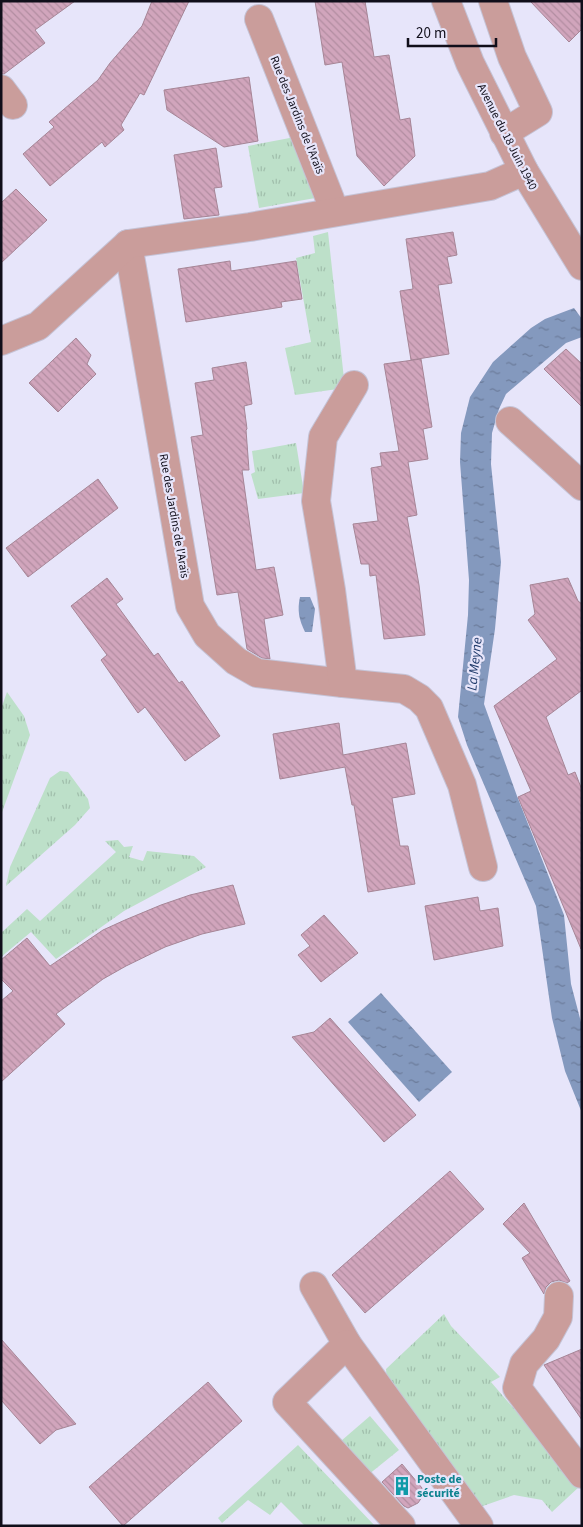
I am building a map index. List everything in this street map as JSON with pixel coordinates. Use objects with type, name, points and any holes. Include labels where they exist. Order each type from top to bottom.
[{"type":"street","name":"Avenue du 18 Juin 1940","points":[[446,1],[470,64],[504,133],[524,171],[582,266]]},
{"type":"street","points":[[493,1],[512,57],[538,112],[504,133]]},
{"type":"street","name":"Rue des Jardins de l'Araïs","points":[[259,19],[330,199],[333,212]]},
{"type":"street","points":[[1,341],[38,326],[128,244],[250,227],[490,186],[524,171]]},
{"type":"street","name":"Rue des Jardins de l'Araïs","points":[[128,244],[190,606],[207,635],[236,661],[257,673],[404,689],[419,698],[429,708],[462,785],[483,868]]},
{"type":"street","points":[[343,683],[331,590],[316,501],[323,437],[354,385]]},
{"type":"street","points":[[510,421],[582,486]]},
{"type":"street","points":[[314,1286],[347,1344],[479,1526]]},
{"type":"street","points":[[559,1296],[558,1317],[546,1340],[524,1364],[517,1388],[582,1474]]},
{"type":"street","points":[[347,1344],[287,1402],[401,1526]]},
{"type":"green space","points":[[295,137],[321,197],[259,208],[248,146]]},
{"type":"green space","points":[[328,232],[345,388],[295,395],[285,348],[311,342],[296,258],[315,253],[313,236]]},
{"type":"green space","points":[[296,443],[304,493],[258,499],[251,474],[255,472],[252,451]]},
{"type":"green space","points":[[7,692],[24,716],[30,735],[1,815],[1,709]]},
{"type":"green space","points":[[60,771],[68,772],[88,799],[90,808],[75,825],[6,886],[10,867],[50,778]]},
{"type":"green space","points":[[118,840],[124,847],[133,846],[129,857],[143,861],[147,851],[194,856],[206,867],[124,911],[56,959],[31,932],[1,957],[1,933],[27,909],[40,921],[116,852],[105,841]]},
{"type":"green space","points":[[444,1314],[451,1326],[500,1377],[491,1382],[580,1486],[552,1512],[542,1500],[514,1495],[480,1507],[387,1382],[386,1369]]},
{"type":"green space","points":[[370,1416],[399,1450],[368,1475],[341,1441]]},
{"type":"green space","points":[[298,1445],[375,1526],[305,1526],[281,1502],[270,1515],[248,1500],[222,1523],[218,1518]]},
{"type":"water","name":"La Meyne","points":[[574,308],[582,319],[582,337],[566,343],[506,394],[499,409],[492,433],[491,464],[501,562],[495,629],[484,704],[517,796],[564,915],[571,984],[582,1026],[582,1113],[565,1071],[552,1018],[536,906],[467,745],[458,717],[468,615],[469,580],[460,462],[461,433],[470,397],[493,362],[531,328],[545,319]]},
{"type":"water","points":[[300,597],[310,597],[315,609],[312,632],[305,632],[301,623],[299,615]]},
{"type":"water","points":[[381,993],[452,1072],[419,1102],[348,1022]]},
{"type":"building","points":[[1,1],[75,1],[35,30],[45,43],[4,74],[1,74]]},
{"type":"building","points":[[152,1],[189,1],[144,95],[140,93],[121,125],[124,130],[105,147],[102,142],[50,186],[23,154],[54,127],[49,122],[98,80],[142,26]]},
{"type":"building","points":[[315,1],[365,1],[374,57],[389,55],[400,120],[410,118],[415,156],[384,186],[357,156],[342,62],[325,65]]},
{"type":"building","points":[[530,1],[582,1],[582,29],[569,42]]},
{"type":"building","points":[[249,77],[258,141],[224,147],[167,110],[164,90]]},
{"type":"building","points":[[216,148],[222,187],[214,188],[219,215],[184,219],[174,155]]},
{"type":"building","points":[[16,189],[47,220],[1,263],[1,203]]},
{"type":"building","points":[[453,232],[457,255],[447,257],[452,283],[438,285],[449,354],[411,360],[400,291],[413,289],[406,239]]},
{"type":"building","points":[[230,261],[231,271],[296,261],[302,299],[281,302],[282,307],[186,322],[178,269]]},
{"type":"building","points":[[76,338],[91,355],[87,364],[96,374],[58,412],[29,383]]},
{"type":"building","points":[[566,349],[582,364],[582,407],[544,369]]},
{"type":"building","points":[[421,359],[432,427],[423,429],[428,459],[408,462],[417,515],[407,517],[419,585],[425,635],[384,639],[376,575],[370,576],[369,564],[361,564],[353,524],[378,521],[371,468],[382,466],[380,453],[399,451],[384,364]]},
{"type":"building","points":[[246,362],[252,404],[244,406],[249,470],[242,470],[256,570],[274,567],[283,615],[264,619],[270,659],[262,658],[247,649],[238,592],[217,595],[191,437],[203,435],[195,383],[214,380],[212,368]]},
{"type":"building","points":[[98,479],[118,508],[28,577],[6,548]]},
{"type":"building","points":[[107,578],[123,599],[116,604],[154,656],[158,653],[179,683],[182,681],[220,736],[185,761],[145,707],[138,713],[101,660],[107,655],[71,606]]},
{"type":"building","points":[[568,578],[578,601],[582,604],[582,693],[581,691],[546,717],[568,775],[575,772],[582,790],[581,949],[518,797],[531,791],[494,706],[557,659],[528,620],[535,614],[530,585]]},
{"type":"building","points":[[339,723],[343,755],[406,743],[415,794],[392,798],[400,846],[408,846],[415,884],[368,892],[354,805],[352,805],[345,767],[280,779],[273,734]]},
{"type":"building","points":[[233,885],[245,924],[202,934],[165,947],[103,979],[56,1014],[65,1024],[1,1082],[1,1001],[13,991],[1,979],[1,960],[27,938],[50,966],[103,930],[125,920],[190,895]]},
{"type":"building","points":[[478,897],[480,911],[498,908],[503,946],[434,960],[425,906]]},
{"type":"building","points":[[324,915],[358,953],[321,982],[298,955],[310,946],[301,935]]},
{"type":"building","points":[[330,1018],[416,1115],[384,1142],[292,1037],[314,1032]]},
{"type":"building","points":[[450,1171],[484,1209],[365,1313],[332,1275]]},
{"type":"building","points":[[524,1203],[570,1281],[567,1283],[559,1280],[551,1282],[546,1287],[544,1294],[522,1258],[530,1253],[503,1224]]},
{"type":"building","points":[[1,1339],[76,1424],[56,1430],[40,1444],[1,1400]]},
{"type":"building","points":[[582,1349],[582,1420],[544,1365]]},
{"type":"building","points":[[208,1382],[242,1421],[123,1526],[89,1487]]},
{"type":"building","name":"Poste de sécurité","points":[[402,1464],[422,1488],[422,1497],[418,1503],[408,1508],[382,1482]]},
{"type":"place","name":"Poste de sécurité","points":[[402,1486]]}]
